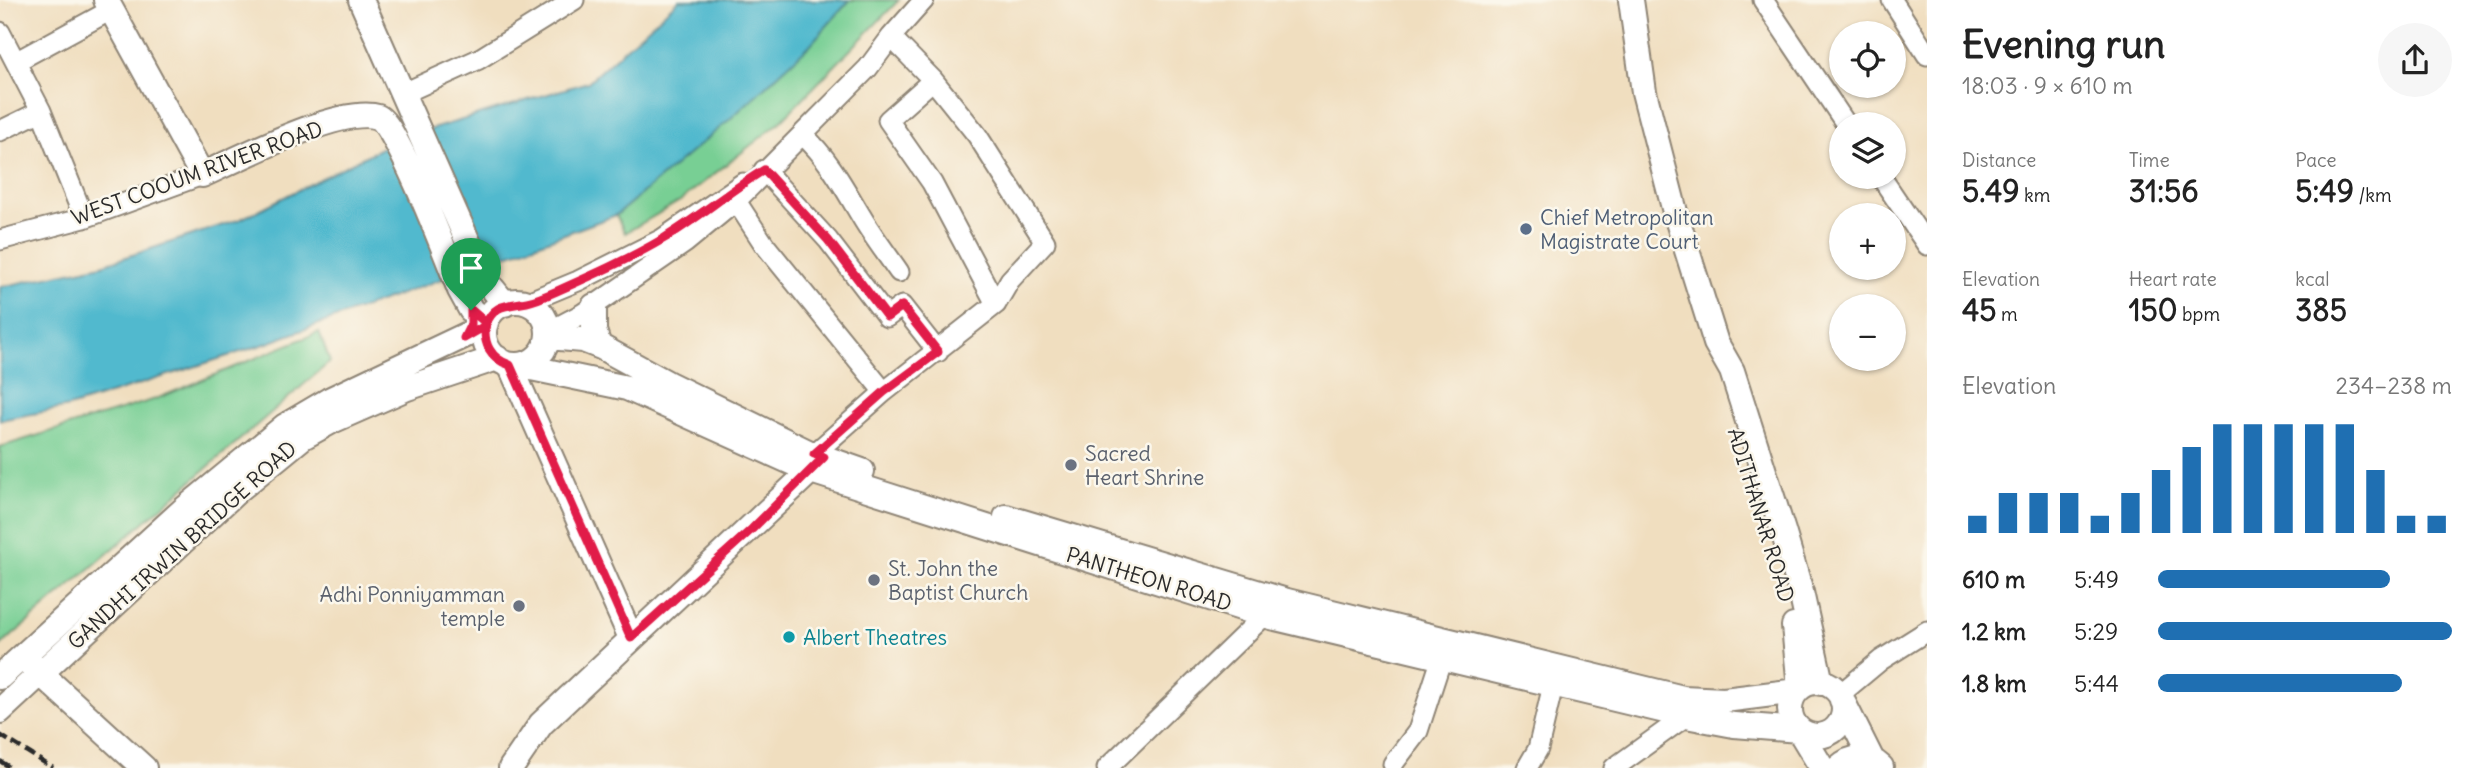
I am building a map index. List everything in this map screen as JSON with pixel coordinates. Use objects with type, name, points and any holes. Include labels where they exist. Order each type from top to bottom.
[{"type":"main road","points":[[361,0],[482,272],[515,303],[541,314],[548,335],[538,357],[508,363]]},
{"type":"main road","name":"ADITHANAR ROAD","points":[[1631,0],[1636,52],[1654,137],[1716,342],[1732,371],[1783,531],[1801,592],[1820,691]]},
{"type":"main road","points":[[109,5],[202,175]]},
{"type":"main road","name":"WEST COOUM RIVER ROAD","points":[[202,175],[292,134],[354,117],[377,116],[383,119],[400,148],[473,317]]},
{"type":"main road","points":[[515,303],[473,317],[486,344],[508,363],[628,632]]},
{"type":"main road","points":[[594,306],[594,331],[599,346]]},
{"type":"main road","name":"GANDHI IRWIN BRIDGE ROAD","points":[[0,711],[21,671],[182,511],[285,426],[473,317]]},
{"type":"main road","name":"PANTHEON ROAD","points":[[548,335],[583,340],[599,346],[671,396],[811,460],[1263,615],[1683,698],[1724,700],[1820,691]]},
{"type":"main road","name":"GANDHI IRWIN BRIDGE ROAD","points":[[21,671],[303,437],[332,421],[428,380],[508,363]]},
{"type":"main road","name":"PANTHEON ROAD","points":[[508,363],[671,396]]},
{"type":"main road","points":[[508,768],[526,731],[811,460]]},
{"type":"main road","name":"PANTHEON ROAD","points":[[811,460],[1445,649],[1553,685],[1686,716],[1754,728],[1799,730]]},
{"type":"main road","points":[[21,671],[124,768]]},
{"type":"main road","points":[[21,671],[144,768]]},
{"type":"main road","points":[[1799,730],[1816,736],[1833,731],[1843,717],[1820,691]]},
{"type":"main road","points":[[1820,691],[1790,707],[1790,715],[1822,768]]},
{"type":"main road","points":[[1820,691],[1877,764]]},
{"type":"main road","points":[[1839,768],[1851,759],[1877,764]]},
{"type":"street","points":[[548,335],[685,243],[736,201],[868,68],[891,37],[925,0]]},
{"type":"street","points":[[1763,0],[1838,112]]},
{"type":"street","points":[[1892,0],[1927,55]]},
{"type":"street","points":[[402,94],[479,59],[564,3]]},
{"type":"street","points":[[18,61],[109,5]]},
{"type":"street","points":[[0,32],[18,61],[84,218]]},
{"type":"street","points":[[811,460],[884,392],[996,304],[1010,280],[1045,242],[977,135],[933,80],[891,37]]},
{"type":"street","points":[[933,80],[888,120],[932,183],[996,304]]},
{"type":"street","points":[[0,131],[40,111]]},
{"type":"street","points":[[803,135],[820,151],[848,189],[861,216],[899,272]]},
{"type":"street","points":[[515,303],[578,281],[662,239],[764,170]]},
{"type":"street","points":[[764,170],[828,240],[887,317],[902,306],[938,352]]},
{"type":"street","name":"WEST COOUM RIVER ROAD","points":[[0,240],[84,218],[202,175]]},
{"type":"street","points":[[1890,189],[1925,237]]},
{"type":"street","points":[[736,201],[764,244],[884,392]]},
{"type":"street","points":[[1107,768],[1263,615],[1283,600]]},
{"type":"street","points":[[1820,691],[1881,660],[1927,631]]},
{"type":"street","points":[[1393,764],[1418,731],[1445,649]]},
{"type":"street","points":[[1527,768],[1538,749],[1553,685]]},
{"type":"street","points":[[1614,768],[1686,716]]},
{"type":"green space","points":[[850,0],[899,0],[779,123],[680,201],[625,233],[616,215],[766,85]]},
{"type":"green space","points":[[319,332],[330,362],[0,646],[0,447],[156,399]]},
{"type":"water","points":[[679,0],[850,0],[809,46],[728,121],[616,215],[262,345],[69,407],[0,420],[0,287],[102,265],[241,219],[399,139],[588,82]]},
{"type":"railway","points":[[0,735],[53,768]]},
{"type":"railway","points":[[0,761],[11,768]]},
{"type":"place","name":"Chief Metropolitan Magistrate Court","points":[[1526,229]]},
{"type":"place","name":"Sacred Heart Shrine","points":[[1071,465]]},
{"type":"place","name":"St. John the Baptist Church","points":[[874,580]]},
{"type":"place","name":"Adhi Ponniyamman temple","points":[[519,606]]},
{"type":"place","name":"Albert Theatres","points":[[789,637]]},
{"type":"route","points":[[471,310],[471,324],[464,338],[485,326],[486,323],[489,317],[493,311],[505,304],[524,303],[555,292],[662,239],[715,200],[764,170],[828,240],[887,317],[902,306],[938,352],[884,392],[814,454],[824,457],[787,496],[631,638],[510,365],[491,352],[486,344],[486,323],[471,310]]}]
